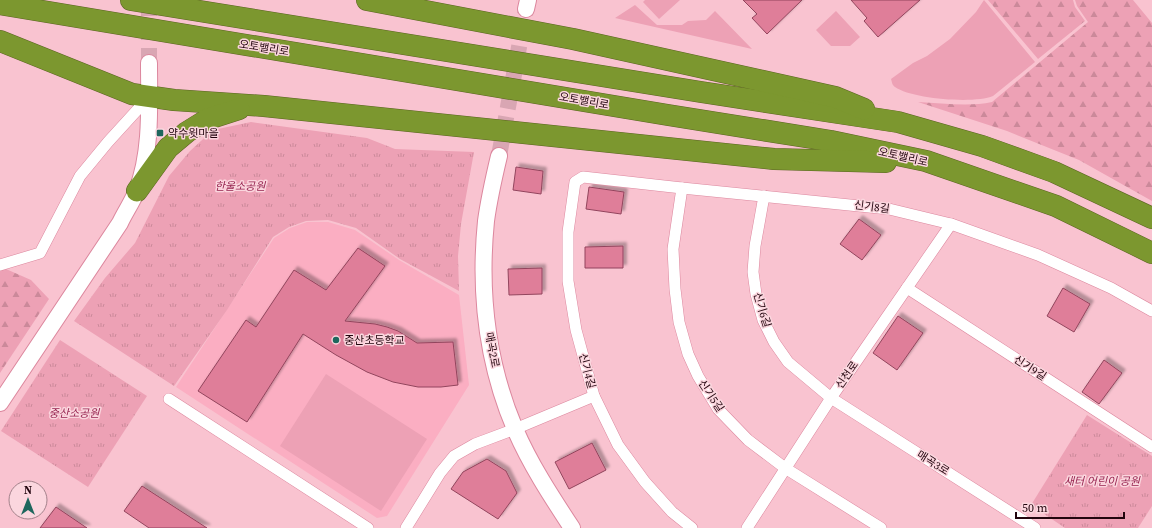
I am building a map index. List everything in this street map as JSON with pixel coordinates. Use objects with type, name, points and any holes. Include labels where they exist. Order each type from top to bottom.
[{"type":"highway","points":[[131,0],[693,91],[898,122]]},
{"type":"highway","points":[[367,0],[573,39],[835,97],[898,122],[982,146],[1047,169],[1152,218]]},
{"type":"highway","name":"오토밸리로","points":[[0,4],[831,141],[926,161],[1056,206],[1152,253]]},
{"type":"highway","points":[[0,41],[132,94],[174,100],[264,106],[774,159],[864,162],[926,161]]},
{"type":"highway","points":[[137,191],[168,148],[187,132],[208,119],[243,108],[264,106]]},
{"type":"street","points":[[0,403],[120,223],[137,191],[145,164],[148,136],[149,63]]},
{"type":"street","points":[[0,265],[40,253],[80,176],[149,96]]},
{"type":"street","name":"매곡2로","points":[[499,156],[486,220],[484,293],[488,335],[498,381],[515,429],[527,455],[572,528]]},
{"type":"street","name":"신기8길","points":[[575,182],[583,177],[889,208],[951,224],[1038,255],[1111,288],[1152,311]]},
{"type":"street","name":"신기4길","points":[[575,182],[568,232],[568,281],[576,330],[594,396],[618,445],[645,482],[672,512],[692,528]]},
{"type":"street","name":"신기5길","points":[[682,188],[673,249],[674,289],[679,322],[688,354],[698,376],[718,409],[748,440],[785,468],[881,528]]},
{"type":"street","name":"신기6길","points":[[764,196],[755,246],[753,272],[756,294],[763,320],[774,342],[788,362],[831,398]]},
{"type":"street","name":"신천로","points":[[747,528],[831,398],[951,224]]},
{"type":"street","name":"신기9길","points":[[908,288],[1152,447]]},
{"type":"street","points":[[406,528],[440,472],[454,456],[475,444],[594,396]]},
{"type":"street","name":"매곡3로","points":[[831,398],[1035,528]]},
{"type":"street","points":[[169,399],[368,528]]},
{"type":"shaded area","name":"중산초등학교","points":[[307,222],[328,222],[355,230],[399,260],[459,295],[469,385],[387,516],[377,518],[176,387],[274,238],[290,228]]},
{"type":"green space","points":[[645,0],[680,0],[659,19],[643,2]]},
{"type":"green space","points":[[984,0],[1035,62],[993,96],[984,98],[958,100],[928,97],[915,95],[894,86],[891,79],[950,39],[976,12]]},
{"type":"green space","points":[[988,0],[1073,0],[1075,7],[1085,21],[1038,59]]},
{"type":"green space","points":[[1075,0],[1133,0],[1152,23],[1152,201],[1079,160],[1007,131],[918,102],[965,104],[992,102],[1088,22],[1077,6]]},
{"type":"green space","points":[[635,5],[657,25],[682,25],[688,21],[706,20],[715,11],[752,49],[615,18]]},
{"type":"green space","points":[[836,11],[860,37],[850,46],[831,46],[816,30]]},
{"type":"green space","name":"한울소공원","points":[[251,122],[367,138],[395,149],[474,152],[461,224],[458,256],[459,291],[400,259],[356,228],[328,220],[306,221],[289,227],[273,237],[227,310],[174,386],[74,321],[105,278],[135,243],[169,176],[190,151],[213,130]]},
{"type":"green space","points":[[6,269],[31,280],[49,299],[0,373],[0,270]]},
{"type":"green space","name":"중산소공원","points":[[60,340],[147,396],[88,487],[1,431]]},
{"type":"green space","points":[[326,374],[427,439],[381,511],[280,446]]},
{"type":"green space","name":"새터 어린이 공원","points":[[1087,415],[1152,456],[1152,506],[1138,528],[1065,528],[1031,505]]},
{"type":"building","points":[[743,0],[802,0],[767,34],[752,18],[757,14]]},
{"type":"building","points":[[851,0],[920,0],[878,37],[864,21],[867,18]]},
{"type":"building","points":[[516,167],[543,171],[541,194],[513,190]]},
{"type":"building","points":[[589,187],[624,192],[621,214],[586,209]]},
{"type":"building","points":[[859,219],[881,235],[862,260],[840,244]]},
{"type":"building","points":[[623,246],[623,268],[585,268],[585,247]]},
{"type":"building","points":[[358,248],[385,266],[345,321],[375,324],[387,327],[398,331],[417,343],[453,342],[458,385],[418,387],[393,382],[367,372],[336,355],[303,334],[247,422],[198,391],[246,320],[256,327],[294,270],[326,290]]},
{"type":"building","points":[[542,268],[542,294],[509,295],[508,269]]},
{"type":"building","points":[[1063,288],[1090,304],[1074,332],[1047,316]]},
{"type":"building","points":[[898,316],[923,333],[897,370],[873,353]]},
{"type":"building","points":[[1104,360],[1122,373],[1099,404],[1082,392]]},
{"type":"building","points":[[592,443],[606,470],[569,489],[555,462]]},
{"type":"building","points":[[487,459],[506,471],[517,493],[498,519],[451,489],[463,472]]},
{"type":"building","points":[[142,486],[207,528],[149,528],[124,511]]},
{"type":"building","points":[[56,507],[87,528],[40,528],[46,520],[48,520],[48,518]]},
{"type":"tunnel","points":[[149,0],[149,63]]},
{"type":"tunnel","points":[[499,156],[526,9]]},
{"type":"place","name":"약수윗마을","points":[[160,133]]},
{"type":"place","name":"중산초등학교","points":[[336,340]]}]
